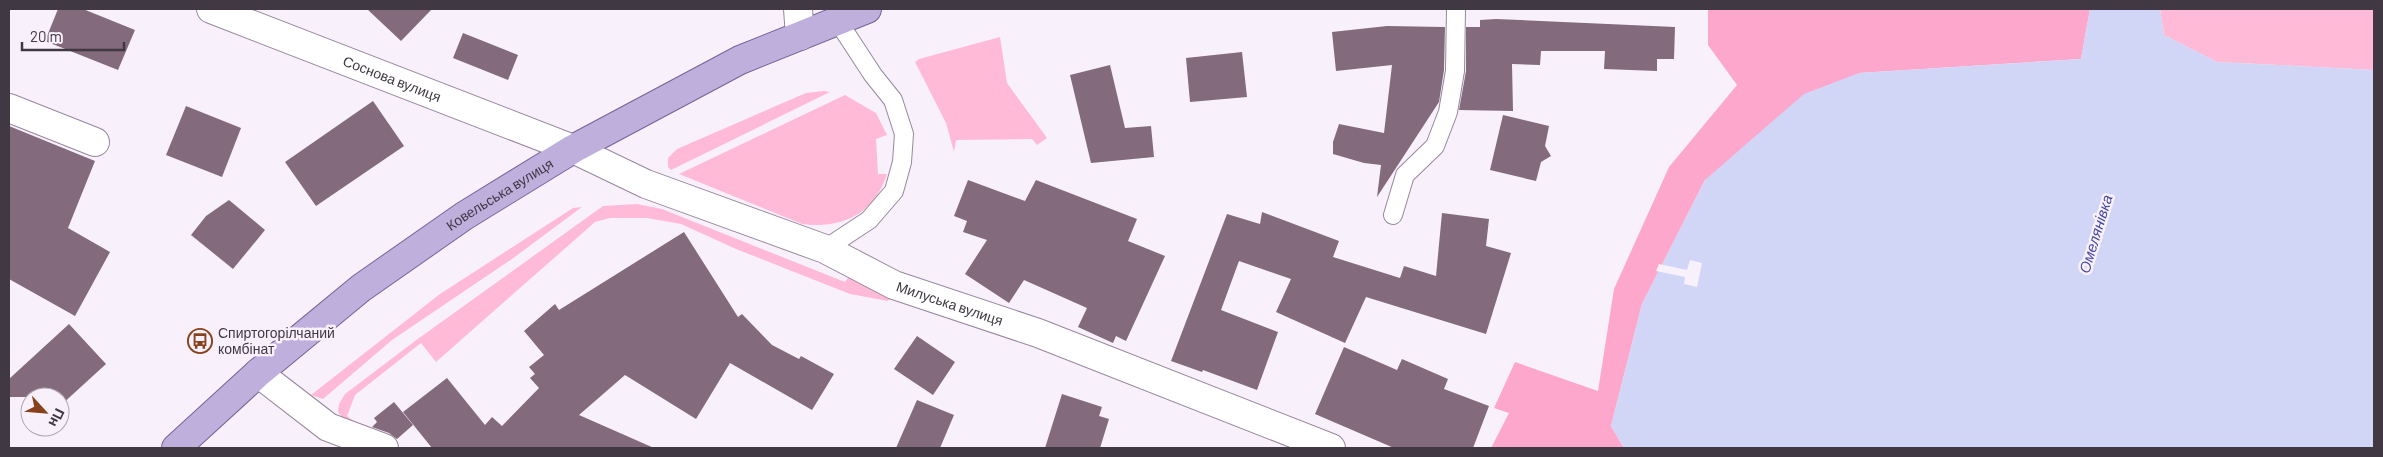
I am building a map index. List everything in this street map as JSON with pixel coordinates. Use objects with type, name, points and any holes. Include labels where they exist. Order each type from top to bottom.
[{"type":"main road","name":"Ковельська вулиця","points":[[176,448],[258,373],[361,288],[464,216],[573,149],[740,60],[867,9]]},
{"type":"street","name":"Соснова вулиця","points":[[211,9],[573,149]]},
{"type":"street","points":[[798,9],[800,36]]},
{"type":"street","points":[[9,108],[95,142]]},
{"type":"street","name":"Милуська вулиця","points":[[573,149],[646,184],[825,249],[894,285],[1038,333],[1331,448]]},
{"type":"street","points":[[258,373],[328,426],[384,448]]},
{"type":"lane","points":[[1393,215],[1406,175],[1435,146],[1448,112],[1455,71],[1456,9]]},
{"type":"lane","points":[[825,249],[869,220],[894,191],[902,162],[904,134],[893,100],[873,76],[837,20]]},
{"type":"shaded area","points":[[1708,9],[2090,9],[2081,59],[1859,73],[1705,180],[1642,304],[1611,426],[1624,448],[1491,448],[1509,413],[1494,408],[1515,362],[1598,391],[1614,289],[1669,167],[1737,85],[1708,45]]},
{"type":"shaded area","points":[[2160,9],[2374,9],[2374,70],[2217,62],[2164,35]]},
{"type":"shaded area","points":[[1000,37],[1007,83],[1047,138],[1037,145],[1032,139],[956,140],[954,152],[946,123],[915,62],[919,59]]},
{"type":"shaded area","points":[[830,92],[671,170],[668,167],[668,158],[677,149],[806,93]]},
{"type":"shaded area","points":[[845,95],[876,113],[887,135],[876,139],[878,174],[887,174],[874,200],[854,216],[830,224],[802,224],[679,174]]},
{"type":"shaded area","points":[[637,204],[662,209],[845,282],[850,275],[892,295],[888,301],[850,294],[736,249],[681,224],[647,218],[610,218],[595,222],[436,362],[421,343],[355,395],[347,416],[361,427],[343,419],[338,412],[339,404],[345,394],[415,341],[603,206]]},
{"type":"shaded area","points":[[582,207],[512,259],[392,340],[323,399],[311,395],[440,294],[573,208]]},
{"type":"water","name":"Омелянівка","points":[[2090,9],[2160,9],[2164,35],[2217,62],[2374,70],[2374,448],[1624,448],[1611,426],[1642,304],[1705,180],[1804,94],[1859,73],[2081,59]]},
{"type":"pier","points":[[1690,260],[1702,263],[1697,287],[1684,284],[1685,277],[1656,271],[1659,264],[1687,270]]},
{"type":"building","points":[[58,9],[83,9],[135,30],[118,70],[45,41]]},
{"type":"building","points":[[367,9],[432,9],[401,41]]},
{"type":"building","points":[[1496,19],[1675,27],[1674,59],[1657,59],[1657,71],[1604,69],[1605,51],[1541,51],[1540,65],[1512,64],[1513,111],[1459,110],[1466,71],[1466,27],[1480,27],[1480,20]]},
{"type":"building","points":[[1387,26],[1445,27],[1444,70],[1439,102],[1377,197],[1381,165],[1364,163],[1333,154],[1333,142],[1339,124],[1384,133],[1392,65],[1336,71],[1332,32]]},
{"type":"building","points":[[463,33],[518,55],[508,80],[453,58]]},
{"type":"building","points":[[1242,52],[1247,97],[1190,102],[1186,58]]},
{"type":"building","points":[[1110,65],[1125,128],[1151,126],[1154,157],[1091,163],[1070,75]]},
{"type":"building","points":[[373,101],[404,146],[316,206],[285,162]]},
{"type":"building","points":[[186,106],[241,128],[222,177],[166,155]]},
{"type":"building","points":[[1503,115],[1549,126],[1545,146],[1551,156],[1541,162],[1536,181],[1490,170]]},
{"type":"building","points":[[9,126],[95,161],[68,228],[110,252],[75,316],[9,279]]},
{"type":"building","points":[[968,180],[1025,201],[1036,180],[1137,219],[1128,241],[1165,256],[1126,341],[1116,336],[1113,343],[1078,327],[1087,308],[1024,280],[1009,303],[965,274],[987,240],[963,232],[967,221],[954,216]]},
{"type":"building","points":[[229,200],[265,230],[233,269],[191,235],[206,216]]},
{"type":"building","points":[[1262,212],[1339,241],[1333,257],[1400,278],[1404,266],[1436,276],[1442,213],[1489,219],[1486,246],[1511,253],[1486,334],[1366,297],[1345,343],[1276,312],[1291,279],[1239,261],[1221,310],[1278,332],[1257,390],[1203,370],[1202,372],[1171,361],[1227,214],[1260,224]]},
{"type":"building","points":[[684,232],[738,317],[742,314],[772,345],[799,359],[801,356],[834,374],[812,410],[730,363],[696,419],[625,375],[579,415],[654,448],[432,448],[403,412],[447,378],[485,425],[492,417],[502,426],[539,388],[530,378],[535,374],[529,367],[544,355],[524,331],[555,304],[559,310]]},
{"type":"building","points":[[69,324],[106,364],[70,397],[70,387],[20,387],[20,397],[9,397],[9,379]]},
{"type":"building","points":[[917,336],[955,362],[933,395],[894,369]]},
{"type":"building","points":[[1344,347],[1397,370],[1402,359],[1448,379],[1444,389],[1489,406],[1473,448],[1394,448],[1315,414]]},
{"type":"building","points":[[1062,394],[1102,407],[1099,416],[1109,419],[1100,448],[1045,448]]},
{"type":"building","points":[[917,400],[954,415],[940,448],[896,448]]},
{"type":"building","points":[[394,402],[413,425],[397,439],[389,433],[372,427],[377,422],[374,418]]},
{"type":"place","name":"Спиртогорілчаний комбінат","points":[[200,341]]}]
